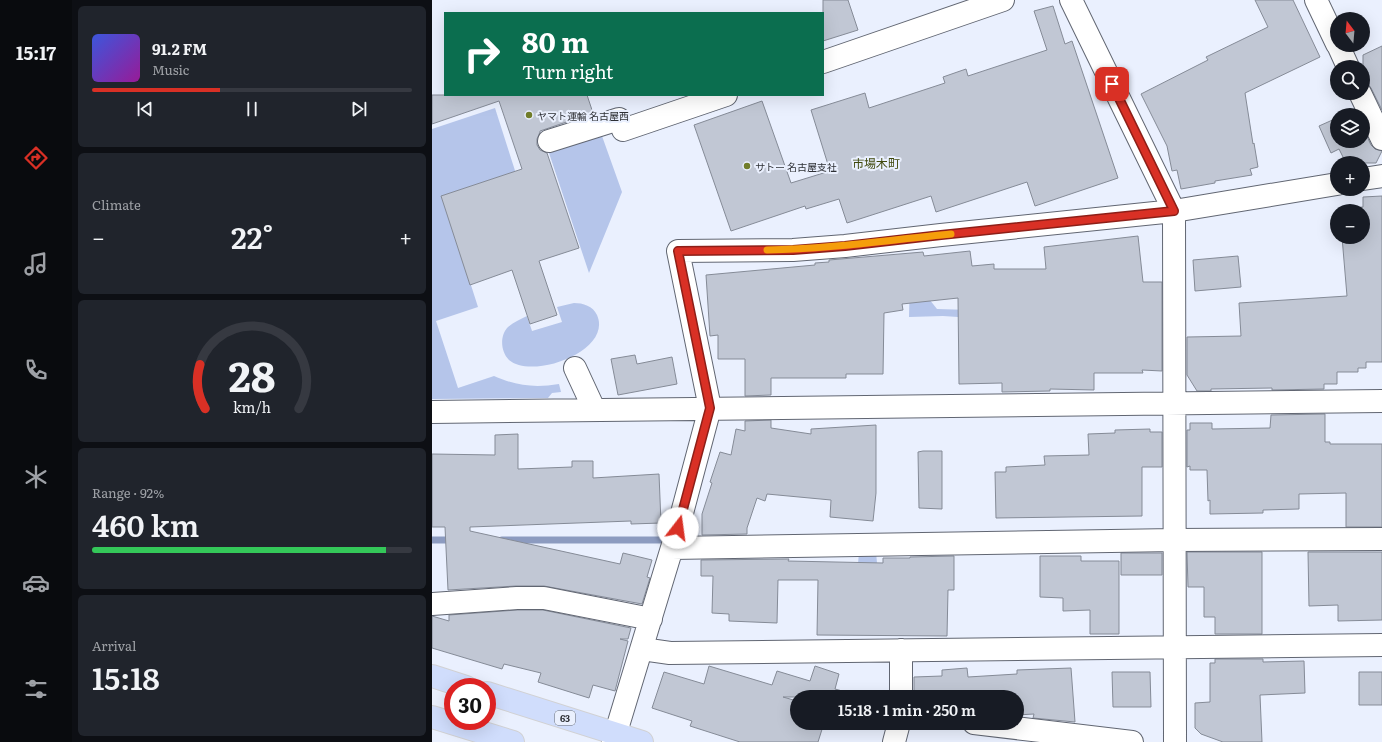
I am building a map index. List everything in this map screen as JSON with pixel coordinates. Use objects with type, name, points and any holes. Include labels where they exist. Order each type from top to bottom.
[{"type":"main road","points":[[432,676],[444,680]]},
{"type":"main road","name":"63","points":[[496,697],[614,738],[642,742]]},
{"type":"main road","points":[[432,717],[513,742]]},
{"type":"street","points":[[824,62],[1004,0]]},
{"type":"street","points":[[1071,0],[1174,211],[1175,742]]},
{"type":"street","points":[[1316,0],[1330,29]]},
{"type":"street","points":[[549,141],[621,125],[722,96]]},
{"type":"street","points":[[1363,100],[1382,139]]},
{"type":"street","points":[[1370,179],[1382,176]]},
{"type":"street","points":[[614,738],[672,548],[710,408],[678,251],[793,250],[845,246],[1174,211],[1330,185]]},
{"type":"street","points":[[575,368],[594,409]]},
{"type":"street","points":[[432,412],[1382,401]]},
{"type":"street","points":[[672,548],[1174,540],[1382,539]]},
{"type":"street","points":[[432,604],[517,598],[544,598],[651,620]]},
{"type":"street","points":[[642,649],[670,653],[1382,645]]},
{"type":"street","points":[[901,650],[901,690]]},
{"type":"street","points":[[1024,729],[1132,742]]},
{"type":"street","points":[[894,742],[897,730]]},
{"type":"shaded area","points":[[495,108],[518,180],[445,204],[478,307],[436,321],[458,388],[494,376],[518,384],[534,386],[559,384],[561,392],[552,393],[548,398],[432,399],[432,129]]},
{"type":"shaded area","points":[[602,136],[622,192],[589,273],[549,153]]},
{"type":"shaded area","points":[[910,275],[937,309],[971,310],[973,318],[943,316],[909,317]]},
{"type":"shaded area","points":[[574,303],[593,309],[597,315],[599,328],[593,340],[582,350],[568,358],[551,364],[535,366],[520,365],[509,360],[504,352],[502,343],[505,330],[508,327],[527,316],[532,331],[562,322],[557,307]]},
{"type":"shaded area","points":[[859,552],[876,552],[878,574],[857,576]]},
{"type":"building","points":[[823,0],[848,0],[858,30],[824,41]]},
{"type":"building","points":[[1255,0],[1293,0],[1320,57],[1245,93],[1258,167],[1250,169],[1252,175],[1215,181],[1215,183],[1181,189],[1177,170],[1172,171],[1167,146],[1141,94],[1208,60],[1206,57],[1268,27]]},
{"type":"building","points":[[1053,6],[1065,44],[1072,41],[1118,178],[1035,206],[1027,182],[936,212],[931,196],[847,223],[839,199],[806,209],[805,206],[731,231],[694,125],[762,101],[791,183],[830,171],[811,110],[865,93],[869,108],[945,83],[943,77],[966,69],[968,76],[1047,50],[1034,11]]},
{"type":"building","points":[[1382,46],[1382,110],[1370,87],[1370,60],[1363,60],[1363,55]]},
{"type":"building","points":[[432,95],[587,96],[593,113],[540,131],[537,139],[537,145],[540,150],[547,153],[579,248],[539,261],[557,315],[530,324],[512,270],[470,285],[441,196],[522,169],[499,101],[432,124]]},
{"type":"building","points":[[1330,121],[1330,148],[1370,148],[1370,143],[1375,149],[1382,151],[1376,163],[1370,163],[1370,156],[1342,156],[1339,149],[1331,153],[1319,126]]},
{"type":"building","points":[[1382,196],[1382,362],[1366,362],[1366,368],[1358,368],[1358,372],[1337,372],[1337,384],[1324,384],[1324,389],[1272,390],[1272,388],[1211,389],[1211,391],[1197,391],[1187,375],[1187,337],[1241,336],[1239,303],[1347,296],[1343,244],[1370,244],[1370,204],[1363,204],[1363,197]]},
{"type":"building","points":[[1138,236],[1143,282],[1162,282],[1162,371],[1142,370],[1143,373],[1094,373],[1094,390],[1050,389],[1050,391],[1002,392],[1002,383],[959,384],[958,298],[902,304],[903,310],[884,313],[883,374],[846,374],[846,378],[771,378],[771,395],[745,396],[745,359],[718,359],[718,335],[710,336],[706,275],[815,265],[815,263],[829,262],[829,260],[923,252],[924,256],[970,251],[972,266],[994,264],[994,269],[1046,269],[1044,247]]},
{"type":"building","points":[[1238,256],[1241,287],[1195,291],[1193,260]]},
{"type":"building","points":[[635,355],[637,364],[672,357],[677,384],[618,395],[611,359]]},
{"type":"building","points":[[1325,414],[1325,442],[1330,442],[1330,444],[1382,444],[1382,527],[1346,527],[1346,493],[1299,494],[1299,509],[1263,510],[1263,513],[1210,514],[1207,470],[1190,470],[1190,466],[1187,467],[1187,430],[1190,430],[1190,423],[1212,423],[1212,429],[1270,428],[1271,415]]},
{"type":"building","points":[[771,420],[771,428],[811,434],[811,429],[876,425],[876,493],[873,521],[830,517],[831,500],[767,494],[765,501],[757,498],[747,528],[747,534],[702,535],[702,514],[712,483],[710,482],[720,452],[731,455],[736,429],[745,431],[745,421]]},
{"type":"building","points":[[1150,429],[1150,432],[1162,432],[1162,467],[1142,467],[1142,516],[996,518],[995,472],[1006,472],[1006,467],[1045,465],[1044,456],[1089,455],[1088,434],[1115,433],[1115,430]]},
{"type":"building","points":[[518,434],[518,469],[572,467],[572,461],[593,461],[593,478],[659,474],[661,523],[631,524],[631,521],[470,527],[470,531],[620,564],[623,553],[652,560],[647,577],[650,578],[642,604],[544,586],[448,590],[445,527],[432,527],[432,454],[495,455],[495,435]]},
{"type":"building","points":[[942,451],[942,509],[919,508],[918,452]]},
{"type":"building","points":[[1187,552],[1262,552],[1262,634],[1215,634],[1215,617],[1204,617],[1204,587],[1188,587]]},
{"type":"building","points":[[1308,552],[1382,552],[1382,620],[1338,621],[1338,605],[1309,606]]},
{"type":"building","points":[[1121,553],[1162,553],[1162,575],[1121,575]]},
{"type":"building","points":[[954,556],[954,590],[948,590],[947,636],[817,635],[818,580],[778,580],[777,623],[729,621],[729,614],[712,613],[713,576],[701,576],[701,560],[789,559],[788,561],[883,563],[883,558]]},
{"type":"building","points":[[1040,556],[1081,556],[1081,561],[1119,561],[1119,634],[1090,634],[1090,610],[1063,611],[1063,598],[1040,597]]},
{"type":"building","points":[[517,610],[543,610],[631,628],[628,639],[620,639],[628,641],[615,691],[593,685],[589,698],[538,682],[541,673],[504,664],[502,669],[432,648],[432,616],[449,621],[449,615]]},
{"type":"building","points":[[1215,659],[1263,659],[1263,662],[1304,661],[1305,693],[1260,695],[1262,742],[1223,742],[1201,734],[1195,728],[1195,703],[1210,702],[1210,663],[1215,663]]},
{"type":"building","points":[[709,666],[772,685],[777,671],[810,681],[815,666],[839,674],[835,689],[839,690],[790,690],[790,697],[783,697],[790,699],[790,730],[822,730],[818,742],[740,742],[690,726],[692,721],[652,708],[664,672],[704,684]]},
{"type":"building","points":[[967,668],[968,677],[1017,674],[1017,670],[1071,668],[1075,722],[1033,718],[1034,714],[1024,715],[1024,690],[914,690],[914,677],[942,676],[942,670]]},
{"type":"building","points":[[1112,672],[1150,672],[1151,707],[1113,707]]},
{"type":"building","points":[[1359,672],[1382,672],[1382,705],[1359,705]]},
{"type":"waterway","points":[[432,540],[454,540]]},
{"type":"waterway","points":[[502,540],[660,540]]},
{"type":"slow traffic","points":[[767,250],[793,250],[845,246],[951,234]]},
{"type":"place","name":"ヤマト運輸 名古屋西","points":[[529,115]]},
{"type":"place","name":"サトー 名古屋支社","points":[[747,166]]},
{"type":"district","name":"市場木町","points":[[876,163]]},
{"type":"route","points":[[678,528],[710,408],[678,251],[793,250],[845,246],[1174,211],[1112,84]]}]
